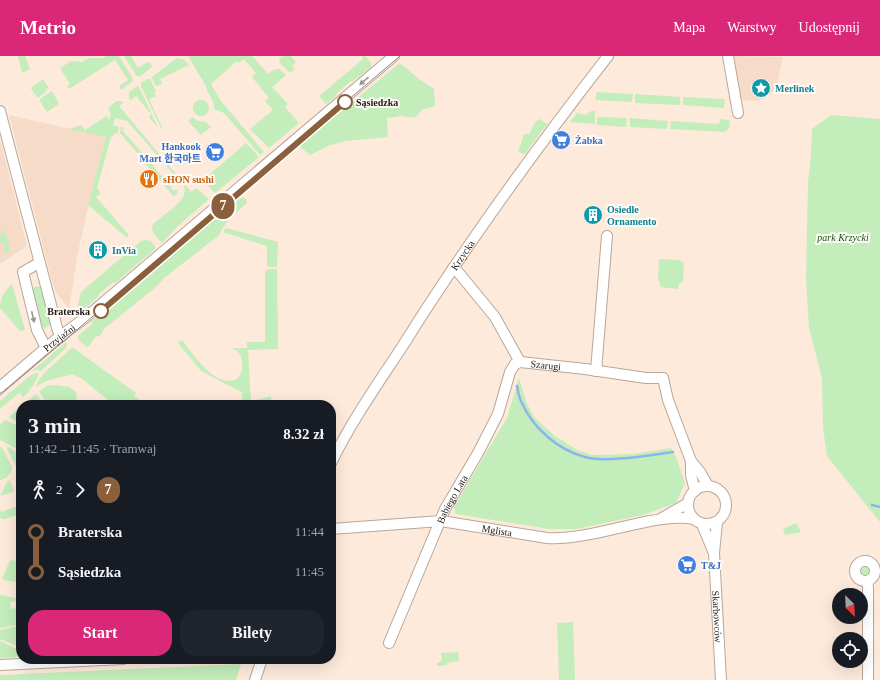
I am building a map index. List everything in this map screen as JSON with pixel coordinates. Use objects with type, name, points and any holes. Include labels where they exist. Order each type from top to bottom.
[{"type":"street","name":"Przyjaźni","points":[[0,387],[46,348],[85,318],[382,60],[394,56]]},
{"type":"street","name":"Krzycka","points":[[336,453],[345,435],[453,268],[524,167],[608,56]]},
{"type":"street","points":[[728,56],[738,113]]},
{"type":"street","points":[[0,111],[39,263],[58,331],[62,336]]},
{"type":"street","points":[[596,371],[607,236]]},
{"type":"street","points":[[39,263],[23,272],[37,330],[46,348]]},
{"type":"street","name":"Szarugi","points":[[453,268],[495,317],[520,362],[646,378],[663,378],[668,400],[690,461]]},
{"type":"street","points":[[26,284],[44,280]]},
{"type":"street","name":"Babiego Lata","points":[[389,642],[445,509],[478,453],[498,414],[510,372],[515,364],[520,362]]},
{"type":"street","points":[[690,461],[700,472],[708,486]]},
{"type":"street","points":[[690,461],[691,475],[695,491]]},
{"type":"street","points":[[708,486],[720,492],[726,503],[725,512],[717,522],[712,524],[698,522],[688,509],[691,494],[701,487],[708,486]]},
{"type":"street","name":"Mglista","points":[[661,519],[688,503]]},
{"type":"street","name":"Mglista","points":[[336,529],[441,521],[559,539],[661,519],[687,518],[698,522]]},
{"type":"street","name":"Skarbowców","points":[[698,522],[714,553]]},
{"type":"street","name":"Skarbowców","points":[[717,522],[714,553],[721,680]]},
{"type":"street","points":[[867,581],[868,680]]},
{"type":"street","points":[[0,665],[20,664]]},
{"type":"street","points":[[255,680],[260,664]]},
{"type":"shaded area","points":[[730,56],[783,57],[776,90],[759,101],[739,100]]},
{"type":"shaded area","points":[[9,115],[106,137],[94,181],[78,252],[69,308],[56,293],[52,281]]},
{"type":"shaded area","points":[[0,140],[27,246],[0,264]]},
{"type":"green space","points":[[18,56],[25,56],[30,69],[22,73]]},
{"type":"green space","points":[[105,56],[119,56],[133,79],[132,82],[121,90],[119,86],[128,80],[115,60],[69,89],[67,86],[70,84],[60,68],[71,61],[82,62],[89,58],[104,58]]},
{"type":"green space","points":[[124,56],[131,56],[138,68],[147,62],[150,62],[152,67],[139,77],[136,75]]},
{"type":"green space","points":[[188,56],[252,56],[268,74],[273,70],[279,69],[286,75],[272,87],[288,104],[285,107],[299,123],[269,148],[250,129],[273,110],[265,101],[269,98],[252,77],[256,73],[244,59],[238,63],[237,61],[211,84],[221,101],[264,152],[260,155],[224,113],[214,109],[206,86]]},
{"type":"green space","points":[[284,56],[291,56],[296,62],[292,66],[295,69],[290,73],[279,62],[280,58]]},
{"type":"green space","points":[[362,56],[365,56],[371,63],[371,67],[352,82],[351,81],[326,104],[319,96],[363,59]]},
{"type":"green space","points":[[177,58],[183,59],[189,65],[160,79],[162,84],[156,86],[152,78],[153,76]]},
{"type":"green space","points":[[400,63],[434,89],[435,106],[422,110],[415,118],[402,116],[387,118],[388,137],[345,141],[328,146],[310,155],[299,146]]},
{"type":"green space","points":[[43,79],[49,88],[46,89],[47,91],[38,98],[31,89]]},
{"type":"green space","points":[[150,79],[156,91],[154,92],[156,96],[149,99],[163,129],[161,128],[141,86],[141,83]]},
{"type":"green space","points":[[138,86],[158,128],[149,117],[151,114],[136,96],[131,100],[129,98],[129,92]]},
{"type":"green space","points":[[52,91],[59,104],[47,112],[40,99]]},
{"type":"green space","points":[[597,92],[633,94],[632,102],[595,100]]},
{"type":"green space","points":[[635,94],[680,97],[680,105],[635,103]]},
{"type":"green space","points":[[683,97],[725,99],[724,108],[683,105]]},
{"type":"green space","points":[[198,100],[204,100],[209,105],[207,114],[204,116],[198,116],[193,111],[193,105]]},
{"type":"green space","points":[[117,101],[124,102],[119,106],[191,192],[196,188],[209,199],[177,227],[162,243],[153,233],[152,226],[179,203],[185,192],[184,186],[127,121],[115,118],[113,125],[119,127],[118,133],[111,137],[97,188],[101,193],[96,197],[129,235],[127,238],[88,205],[106,137],[69,129],[81,125],[85,130],[108,115],[107,118],[109,119],[111,114],[108,108]]},
{"type":"green space","points":[[591,111],[595,111],[595,124],[570,122],[577,113],[586,115]]},
{"type":"green space","name":"park Krzycki","points":[[831,115],[880,119],[880,522],[827,456],[823,428],[822,378],[809,328],[806,280],[808,182],[812,129]]},
{"type":"green space","points":[[193,117],[197,121],[206,122],[211,127],[201,135],[188,121]]},
{"type":"green space","points":[[597,117],[627,118],[626,127],[597,125]]},
{"type":"green space","points":[[630,118],[668,121],[667,129],[630,127]]},
{"type":"green space","points":[[540,119],[547,124],[525,154],[518,152],[524,134],[529,134],[536,121]]},
{"type":"green space","points":[[720,119],[729,120],[730,122],[729,128],[725,132],[670,129],[671,121],[719,124]]},
{"type":"green space","points":[[121,127],[125,128],[122,130],[143,154],[140,156],[120,133]]},
{"type":"green space","points":[[246,143],[259,157],[215,193],[203,180]]},
{"type":"green space","points":[[144,155],[174,191],[177,189],[178,192],[174,197],[141,158]]},
{"type":"green space","points":[[237,197],[245,198],[247,203],[228,220],[218,236],[164,278],[156,287],[105,328],[99,337],[96,336],[89,346],[87,347],[79,341],[78,336],[92,324],[91,322]]},
{"type":"green space","points":[[226,228],[278,242],[277,267],[267,267],[266,246],[223,232]]},
{"type":"green space","points":[[5,229],[10,250],[7,253],[2,252],[6,246],[0,242],[0,236]]},
{"type":"green space","points":[[141,241],[151,241],[156,248],[115,283],[113,282],[76,316],[82,291]]},
{"type":"green space","points":[[659,259],[681,260],[681,262],[684,262],[683,282],[679,284],[678,289],[660,287],[658,279]]},
{"type":"green space","points":[[267,269],[277,269],[278,349],[248,350],[251,400],[241,400],[243,393],[201,371],[178,343],[182,340],[199,362],[213,375],[229,381],[237,379],[242,371],[242,361],[239,353],[231,348],[247,348],[247,342],[265,342],[265,271],[267,271]]},
{"type":"green space","points":[[12,284],[25,330],[20,331],[0,308],[3,294]]},
{"type":"green space","points":[[39,286],[44,293],[52,323],[44,329],[37,317],[31,290],[34,287]]},
{"type":"green space","points":[[65,343],[67,344],[66,348],[41,371],[32,371]]},
{"type":"green space","points":[[72,347],[136,393],[134,396],[140,400],[108,400],[81,378],[72,374],[49,380],[36,387],[46,371]]},
{"type":"green space","points":[[36,373],[39,374],[38,377],[23,397],[19,393],[0,409],[0,401],[31,375]]},
{"type":"green space","points":[[519,378],[527,404],[535,418],[555,436],[577,450],[592,455],[633,454],[671,448],[676,457],[685,483],[676,503],[643,515],[576,529],[549,529],[456,514],[454,507],[507,418]]},
{"type":"green space","points":[[56,385],[69,387],[76,392],[77,398],[76,400],[45,400],[39,391],[46,386]]},
{"type":"green space","points":[[37,395],[40,400],[29,400]]},
{"type":"green space","points":[[271,396],[271,400],[255,400]]},
{"type":"green space","points":[[16,411],[16,421],[9,417]]},
{"type":"green space","points":[[5,420],[16,425],[16,448],[0,440],[0,424]]},
{"type":"green space","points":[[0,446],[12,467],[8,476],[5,479],[0,480]]},
{"type":"green space","points":[[8,447],[16,452],[16,466],[7,449]]},
{"type":"green space","points":[[10,480],[14,492],[0,496],[7,482]]},
{"type":"green space","points":[[16,507],[16,515],[4,519],[0,518],[0,508],[1,512]]},
{"type":"green space","points":[[796,523],[801,532],[785,535],[783,529]]},
{"type":"green space","points":[[10,561],[16,561],[16,582],[4,580],[2,578]]},
{"type":"green space","points":[[865,564],[870,566],[872,571],[870,576],[865,578],[860,576],[858,571],[860,566]]},
{"type":"green space","points":[[0,595],[16,598],[16,601],[10,602],[11,609],[16,608],[16,625],[0,628]]},
{"type":"green space","points":[[573,622],[575,680],[559,680],[557,623]]},
{"type":"green space","points":[[16,626],[16,645],[0,639],[0,630]]},
{"type":"green space","points":[[0,641],[16,649],[16,657],[0,658]]},
{"type":"green space","points":[[458,652],[459,661],[447,663],[447,665],[437,666],[437,663],[442,661],[441,653]]},
{"type":"green space","points":[[241,664],[236,680],[0,680],[0,675]]},
{"type":"waterway","points":[[517,386],[520,399],[533,421],[548,437],[575,454],[594,459],[616,459],[673,452]]},
{"type":"waterway","points":[[872,505],[880,507]]},
{"type":"tram line","points":[[0,395],[400,56]]},
{"type":"tram line","name":"7","points":[[101,311],[345,102]]},
{"type":"place","name":"Merlinek","points":[[761,88]]},
{"type":"place","name":"Sąsiedzka","points":[[345,102]]},
{"type":"place","name":"Żabka","points":[[561,140]]},
{"type":"place","name":"Hankook Mart 한국마트","points":[[215,152]]},
{"type":"place","name":"sHON sushi","points":[[149,179]]},
{"type":"place","name":"Osiedle Ornamento","points":[[593,215]]},
{"type":"place","name":"InVia","points":[[98,250]]},
{"type":"place","name":"Braterska","points":[[101,311]]},
{"type":"place","name":"T&J","points":[[687,565]]}]
